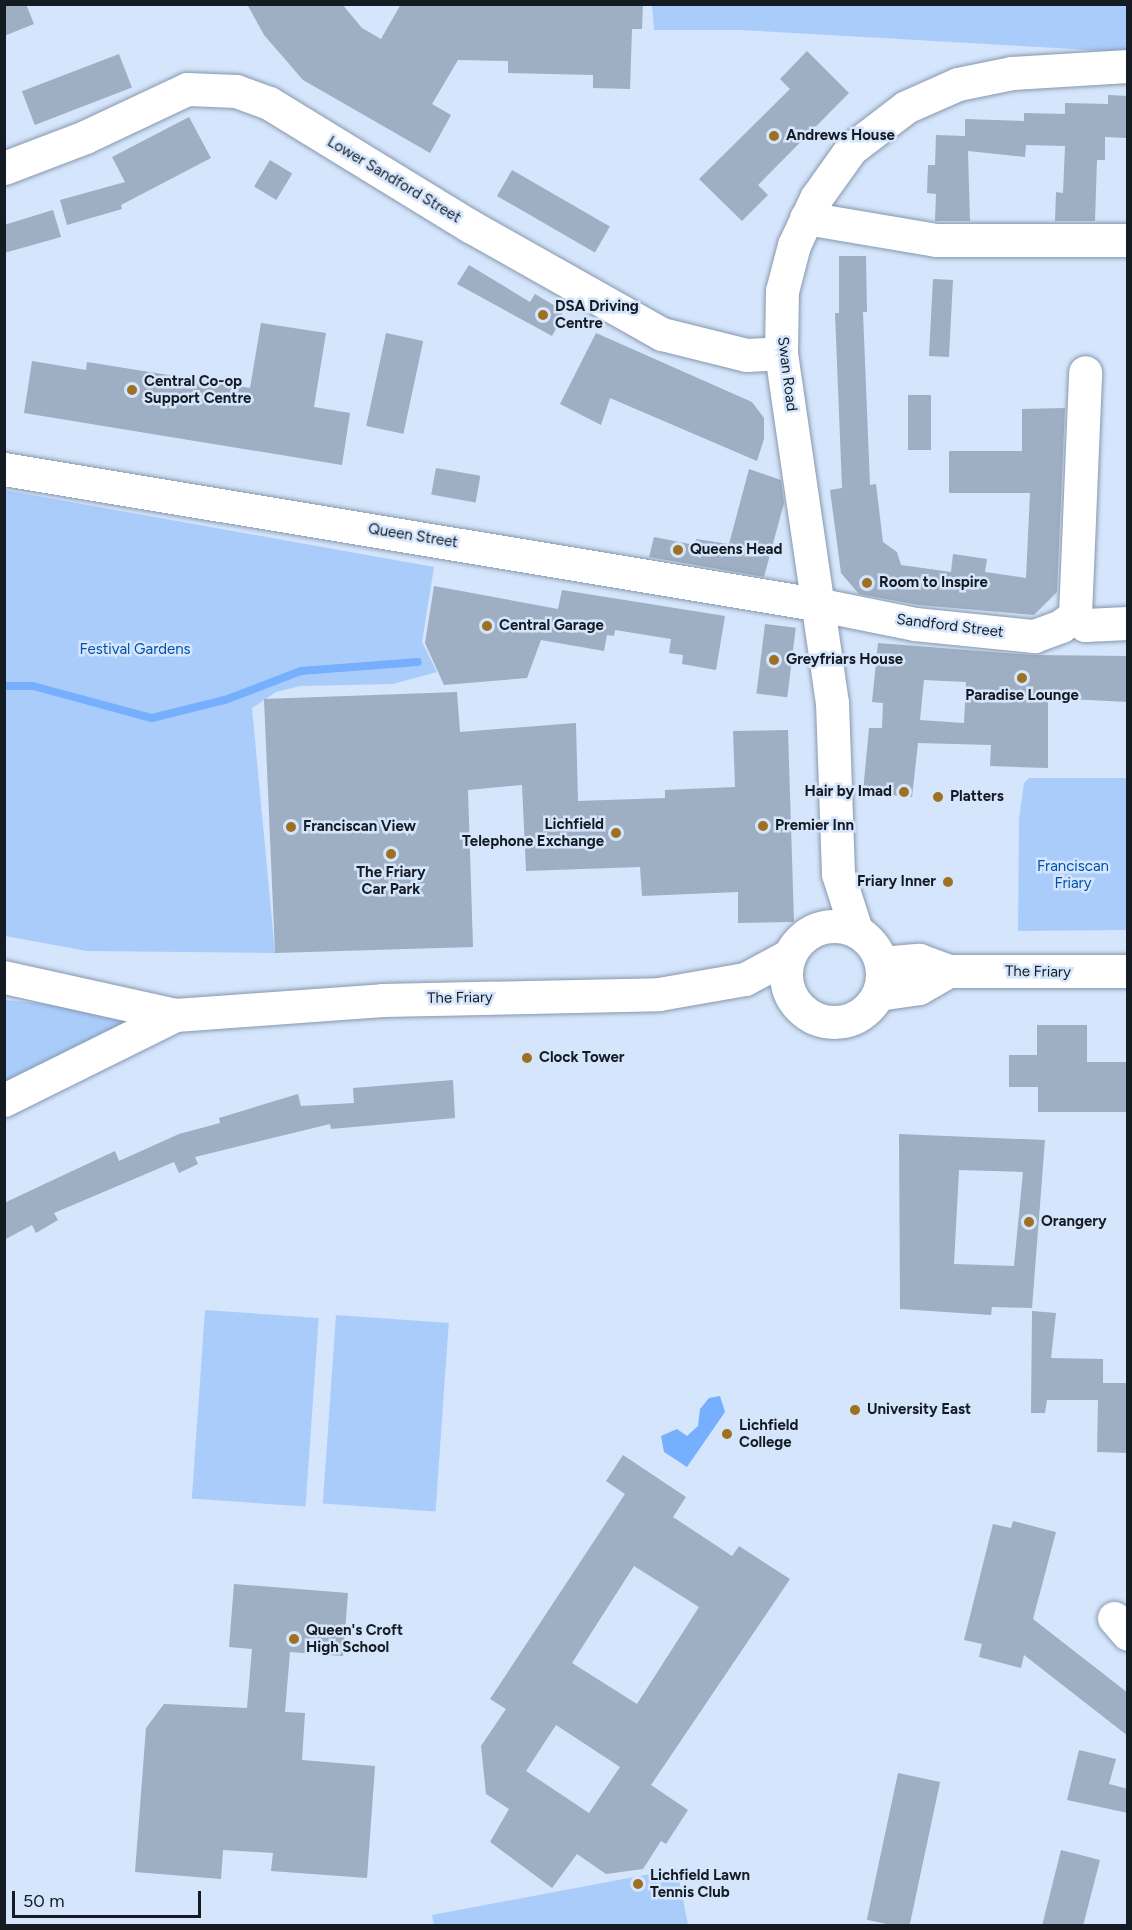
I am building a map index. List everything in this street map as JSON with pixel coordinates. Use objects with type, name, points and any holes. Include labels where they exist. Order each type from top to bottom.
[{"type":"street","name":"Swan Road","points":[[855,930],[838,874],[832,703],[821,605],[781,352],[782,291],[794,245],[816,198],[851,150],[906,107],[958,84],[1012,73],[1128,66]]},
{"type":"street","name":"Lower Sandford Street","points":[[4,168],[85,137],[187,89],[236,91],[269,104],[470,226],[662,334],[746,355],[781,352]]},
{"type":"street","points":[[806,218],[936,240],[1128,240]]},
{"type":"street","points":[[1086,372],[1075,615],[1085,624],[1128,623]]},
{"type":"street","name":"Queen Street","points":[[4,469],[821,605]]},
{"type":"street","name":"Sandford Street","points":[[821,605],[915,624],[1034,636],[1061,626],[1075,615]]},
{"type":"street","name":"Swan Road","points":[[811,930],[838,874]]},
{"type":"street","points":[[840,925],[855,930],[872,943],[880,978],[860,1015],[833,1022],[804,1012],[788,991],[788,956],[811,930],[840,925]]},
{"type":"street","name":"The Friary","points":[[4,977],[175,1015],[382,1000],[659,994],[745,979],[788,956]]},
{"type":"street","name":"The Friary","points":[[880,978],[919,960],[950,971],[1128,971]]},
{"type":"street","name":"The Friary","points":[[745,979],[788,991]]},
{"type":"street","name":"The Friary","points":[[4,1100],[175,1015]]},
{"type":"green space","points":[[652,5],[1127,5],[1127,52],[740,30],[654,30]]},
{"type":"green space","name":"Festival Gardens","points":[[4,490],[434,567],[422,642],[437,672],[393,684],[300,686],[276,692],[252,708],[275,953],[87,951],[5,936]]},
{"type":"green space","name":"Franciscan Friary","points":[[1029,778],[1127,778],[1127,930],[1018,931],[1019,819],[1024,783]]},
{"type":"green space","points":[[5,1000],[128,1012],[132,1029],[5,1086]]},
{"type":"green space","points":[[205,1310],[319,1318],[306,1506],[192,1499]]},
{"type":"green space","points":[[336,1315],[449,1323],[436,1511],[323,1504]]},
{"type":"green space","name":"Lichfield Lawn Tennis Club","points":[[677,1869],[688,1925],[434,1925],[432,1915]]},
{"type":"water","points":[[720,1396],[725,1412],[687,1467],[664,1452],[661,1436],[677,1429],[687,1436],[698,1426],[700,1409],[709,1398]]},
{"type":"building","points":[[4,4],[26,4],[34,24],[4,36]]},
{"type":"building","points":[[247,4],[342,4],[362,28],[381,39],[401,4],[643,4],[642,29],[632,29],[630,89],[593,88],[593,75],[508,73],[508,61],[458,60],[432,104],[451,115],[430,153],[303,80],[264,35]]},
{"type":"building","name":"Andrews House","points":[[807,51],[849,93],[758,185],[768,195],[742,221],[699,179],[790,89],[780,79]]},
{"type":"building","points":[[119,54],[132,88],[35,125],[22,91]]},
{"type":"building","points":[[1108,95],[1128,96],[1128,138],[1105,137],[1105,160],[1097,160],[1095,221],[1055,221],[1056,192],[1063,193],[1065,146],[1026,145],[1025,157],[968,151],[970,221],[935,221],[936,194],[927,193],[928,165],[935,165],[936,135],[965,136],[965,119],[1024,121],[1024,113],[1065,114],[1065,103],[1108,104]]},
{"type":"building","points":[[189,117],[211,158],[121,205],[122,209],[67,225],[60,200],[125,182],[112,157]]},
{"type":"building","points":[[270,160],[292,173],[276,200],[254,187]]},
{"type":"building","points":[[512,170],[610,226],[595,252],[497,196]]},
{"type":"building","points":[[53,210],[61,237],[4,253],[4,225]]},
{"type":"building","points":[[839,256],[866,256],[867,312],[863,312],[870,485],[876,484],[883,542],[897,552],[901,565],[951,572],[953,554],[987,559],[985,572],[1026,578],[1030,493],[949,493],[949,451],[1022,451],[1022,409],[1065,408],[1057,592],[1034,615],[918,605],[859,594],[841,573],[830,490],[842,488],[835,313],[839,313]]},
{"type":"building","points":[[469,265],[530,302],[535,294],[562,310],[562,318],[552,336],[457,284]]},
{"type":"building","points":[[933,279],[953,280],[949,357],[929,356]]},
{"type":"building","name":"Central Co-op Support Centre","points":[[261,323],[326,333],[314,407],[350,413],[342,465],[24,413],[32,361],[86,370],[87,362],[250,388]]},
{"type":"building","points":[[386,333],[423,341],[403,434],[366,426]]},
{"type":"building","points":[[596,333],[752,402],[764,418],[764,439],[757,461],[610,398],[601,425],[560,404]]},
{"type":"building","points":[[908,395],[931,395],[931,450],[908,450]]},
{"type":"building","points":[[436,468],[480,476],[476,502],[431,495]]},
{"type":"building","points":[[749,469],[781,480],[784,503],[764,577],[649,557],[654,537],[695,545],[696,539],[729,544]]},
{"type":"building","points":[[434,586],[558,609],[562,590],[725,616],[716,670],[682,664],[683,655],[669,653],[671,639],[615,630],[614,636],[607,635],[604,651],[541,640],[527,678],[444,685],[425,643]]},
{"type":"building","name":"Greyfriars House","points":[[765,624],[796,628],[787,697],[756,693]]},
{"type":"building","points":[[878,643],[1032,655],[1128,656],[1128,702],[1048,698],[1048,768],[990,766],[991,745],[918,743],[912,797],[863,792],[869,728],[882,728],[883,703],[872,702]],"holes":[[[924,680],[966,682],[964,723],[920,720]]]},
{"type":"building","points":[[457,692],[460,732],[576,723],[578,801],[665,798],[665,790],[735,787],[733,731],[788,730],[794,922],[738,923],[738,892],[642,896],[640,867],[526,871],[522,785],[468,790],[473,947],[275,953],[264,699]]},
{"type":"building","points":[[1037,1025],[1087,1025],[1087,1062],[1128,1062],[1128,1112],[1038,1112],[1038,1087],[1009,1087],[1009,1055],[1037,1055]]},
{"type":"building","points":[[453,1080],[455,1118],[331,1129],[330,1124],[195,1157],[198,1164],[179,1173],[174,1162],[54,1213],[58,1220],[36,1233],[32,1225],[4,1240],[4,1203],[115,1151],[119,1161],[179,1134],[220,1123],[219,1118],[298,1094],[301,1106],[354,1103],[353,1088]]},
{"type":"building","points":[[899,1134],[1045,1140],[1032,1308],[992,1307],[991,1315],[900,1309]],"holes":[[[959,1170],[1023,1172],[1014,1266],[954,1264]]]},
{"type":"building","points":[[1032,1311],[1056,1313],[1051,1358],[1103,1359],[1103,1383],[1128,1383],[1128,1453],[1097,1452],[1098,1400],[1047,1400],[1045,1413],[1031,1413]]},
{"type":"building","points":[[623,1455],[686,1497],[673,1517],[732,1556],[739,1546],[790,1579],[651,1785],[688,1810],[666,1844],[661,1841],[643,1869],[606,1874],[577,1854],[552,1888],[490,1842],[509,1809],[486,1794],[481,1746],[506,1709],[490,1699],[625,1494],[606,1481]],"holes":[[[634,1566],[699,1607],[637,1704],[572,1663]],[[556,1725],[620,1767],[589,1813],[526,1771]]]},
{"type":"building","points":[[1013,1521],[1056,1532],[1033,1619],[1128,1693],[1128,1736],[1024,1655],[1021,1668],[979,1657],[982,1644],[964,1640],[993,1524],[1011,1528]]},
{"type":"building","points":[[234,1584],[348,1593],[343,1656],[290,1652],[285,1712],[305,1713],[302,1760],[375,1766],[367,1878],[271,1871],[273,1853],[223,1850],[221,1879],[135,1872],[146,1728],[164,1704],[247,1708],[252,1649],[229,1647]]},
{"type":"building","points":[[1079,1750],[1116,1759],[1109,1784],[1128,1789],[1128,1813],[1067,1800]]},
{"type":"building","points":[[898,1773],[940,1782],[909,1926],[896,1926],[867,1920]]},
{"type":"building","points":[[1061,1850],[1100,1860],[1083,1926],[1042,1926]]},
{"type":"waterway","points":[[4,686],[33,686],[152,718],[225,700],[301,671],[418,662]]},
{"type":"place","name":"Andrews House","points":[[774,136]]},
{"type":"place","name":"DSA Driving Centre","points":[[543,315]]},
{"type":"place","name":"Central Co-op Support Centre","points":[[132,390]]},
{"type":"place","name":"Queens Head","points":[[678,550]]},
{"type":"place","name":"Room to Inspire","points":[[867,583]]},
{"type":"place","name":"Central Garage","points":[[487,626]]},
{"type":"place","name":"Greyfriars House","points":[[774,660]]},
{"type":"place","name":"Paradise Lounge","points":[[1022,678]]},
{"type":"place","name":"Hair by Imad","points":[[904,792]]},
{"type":"place","name":"Platters","points":[[938,797]]},
{"type":"place","name":"Premier Inn","points":[[763,826]]},
{"type":"place","name":"Franciscan View","points":[[291,827]]},
{"type":"place","name":"Lichfield Telephone Exchange","points":[[616,833]]},
{"type":"place","name":"The Friary Car Park","points":[[391,854]]},
{"type":"place","name":"Friary Inner","points":[[948,882]]},
{"type":"place","name":"Clock Tower","points":[[527,1058]]},
{"type":"place","name":"Orangery","points":[[1029,1222]]},
{"type":"place","name":"University East","points":[[855,1410]]},
{"type":"place","name":"Lichfield College","points":[[727,1434]]},
{"type":"place","name":"Queen's Croft High School","points":[[294,1639]]},
{"type":"place","name":"Lichfield Lawn Tennis Club","points":[[638,1884]]}]
